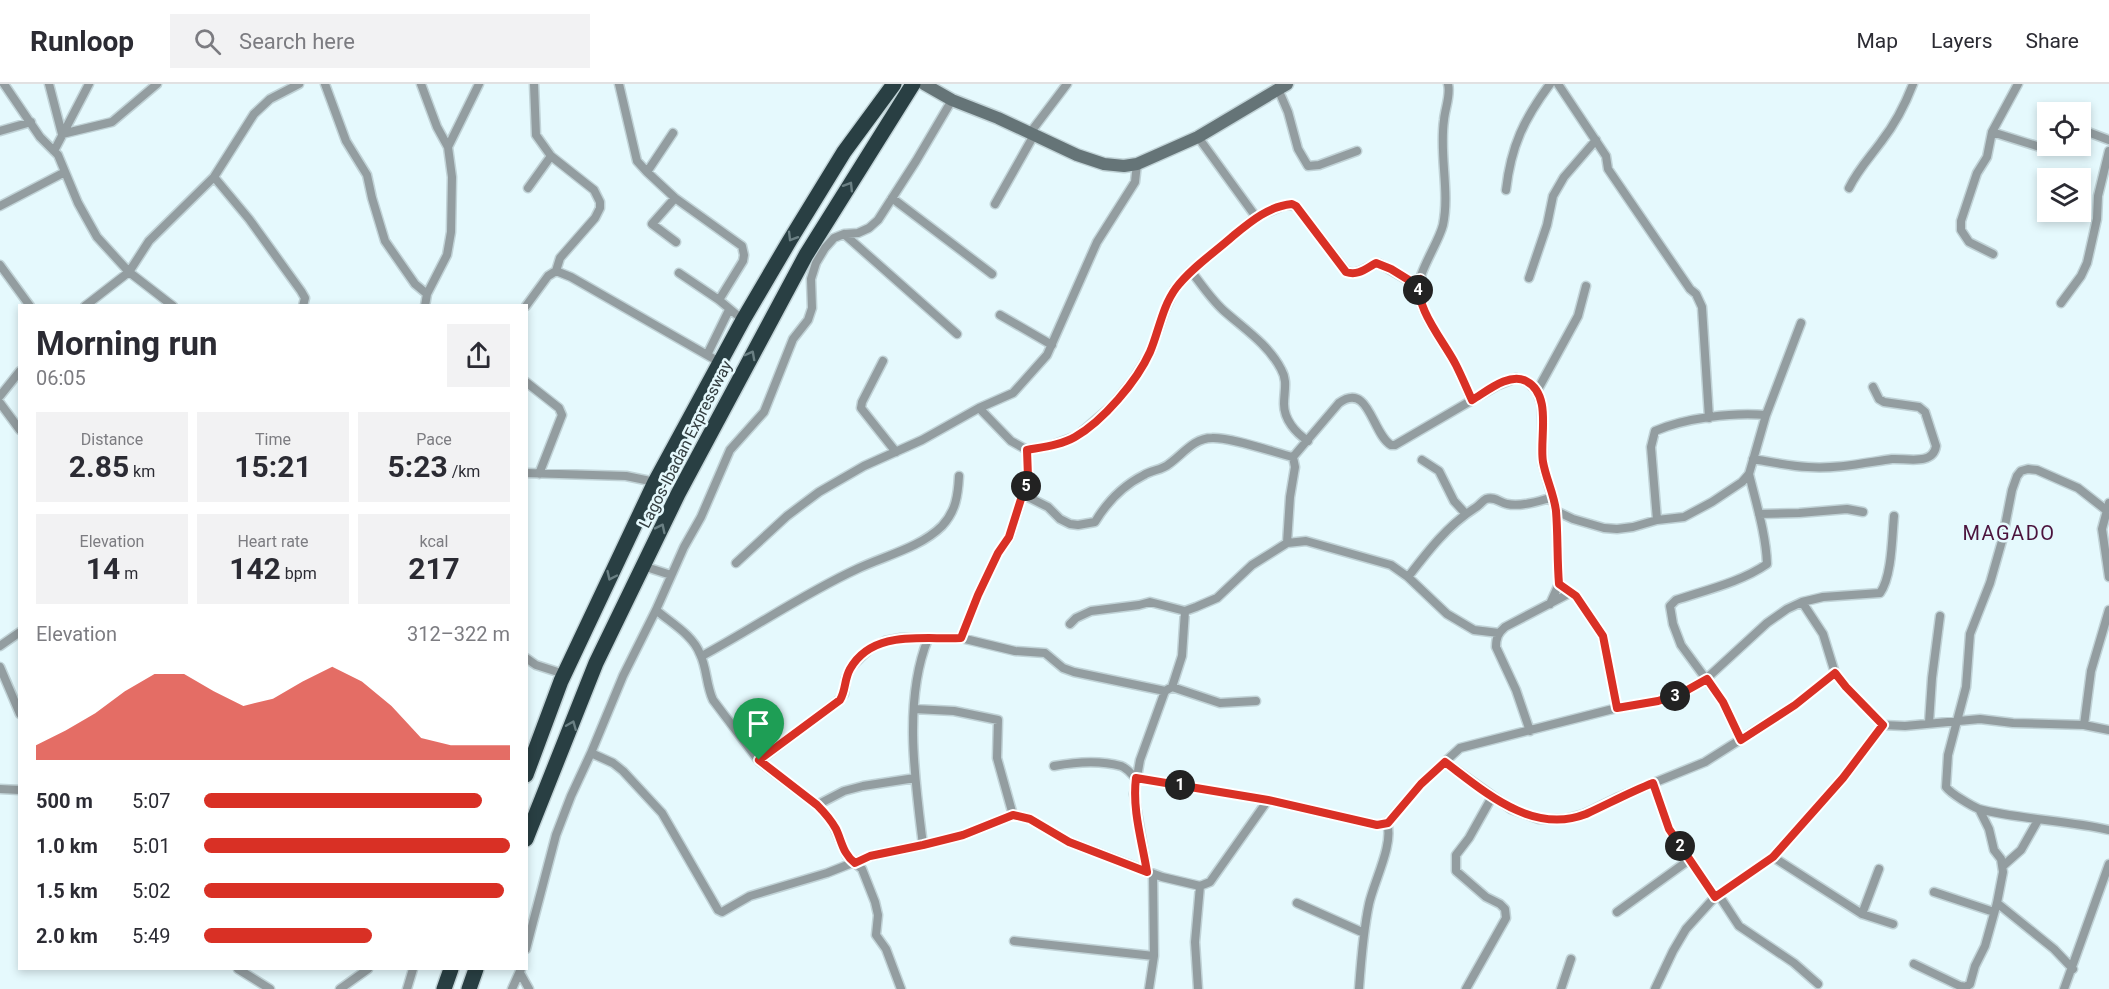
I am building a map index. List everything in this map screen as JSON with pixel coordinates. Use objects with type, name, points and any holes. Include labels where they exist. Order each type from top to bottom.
[{"type":"highway","name":"Lagos-Ibadan Expressway","points":[[528,769],[564,674],[714,359],[743,320],[844,152],[894,84]]},
{"type":"highway","name":"Lagos-Ibadan Expressway","points":[[528,834],[596,663],[678,495],[795,275],[913,84]]},
{"type":"highway","points":[[444,989],[451,970]]},
{"type":"highway","points":[[469,989],[476,970]]},
{"type":"street","points":[[4,84],[40,137],[54,151],[87,222],[112,255],[129,272],[170,304]]},
{"type":"street","points":[[49,84],[63,134]]},
{"type":"street","points":[[54,151],[89,84]]},
{"type":"street","points":[[63,134],[112,122],[157,84]]},
{"type":"street","points":[[88,304],[129,272],[149,241],[214,177],[254,114],[270,99],[299,84]]},
{"type":"street","points":[[325,84],[346,141],[367,175],[385,241],[415,284],[427,294]]},
{"type":"street","points":[[421,84],[437,127],[448,147],[452,177],[451,232],[447,255],[427,294],[425,304]]},
{"type":"street","points":[[448,147],[478,84]]},
{"type":"street","points":[[528,304],[555,271],[560,258],[595,218],[600,208],[600,202],[594,190],[550,156],[536,135],[534,84]]},
{"type":"street","points":[[619,84],[638,161],[675,198],[742,246],[743,261],[719,300]]},
{"type":"street","points":[[924,84],[952,100],[998,118],[1077,156],[1104,164],[1124,166],[1137,164],[1198,137],[1282,87],[1298,149],[1308,166],[1319,165],[1357,151]]},
{"type":"street","points":[[995,204],[1013,176],[1032,134],[1067,84]]},
{"type":"street","points":[[1448,84],[1449,93],[1443,124],[1445,210],[1442,228],[1417,282],[1419,295],[1434,329],[1455,363],[1472,400]]},
{"type":"street","points":[[1506,190],[1509,162],[1517,139],[1550,84]]},
{"type":"street","points":[[1558,84],[1606,156],[1608,169],[1702,307],[1709,418]]},
{"type":"street","points":[[1849,188],[1859,170],[1897,118],[1913,84]]},
{"type":"street","points":[[1993,254],[1969,242],[1961,230],[1961,221],[1977,173],[1987,157],[1992,132],[2018,84]]},
{"type":"street","points":[[528,941],[556,835],[571,796],[623,676],[656,610],[670,575],[701,517],[730,450],[764,412],[793,339],[808,320],[812,308],[811,279],[816,263],[834,238],[844,234],[858,233],[869,228],[878,220],[952,100]]},
{"type":"street","points":[[0,132],[30,123]]},
{"type":"street","points":[[1992,132],[2037,146]]},
{"type":"street","points":[[647,172],[673,133]]},
{"type":"street","points":[[2091,133],[2109,140]]},
{"type":"street","points":[[1198,137],[1256,217]]},
{"type":"street","points":[[1529,278],[1547,225],[1553,196],[1564,177],[1596,140]]},
{"type":"street","points":[[2061,303],[2081,276],[2087,263],[2095,227],[2098,196],[2109,151]]},
{"type":"street","points":[[528,188],[550,156]]},
{"type":"street","points":[[736,563],[787,516],[819,492],[864,466],[922,440],[979,408],[1013,393],[1047,356],[1097,242],[1135,182],[1137,164]]},
{"type":"street","points":[[0,206],[65,172]]},
{"type":"street","points":[[214,177],[249,219],[301,291],[305,298],[304,304]]},
{"type":"street","points":[[675,198],[652,224],[676,242]]},
{"type":"street","points":[[892,198],[992,274]]},
{"type":"street","points":[[979,408],[1011,441],[1027,450],[1050,446],[1077,436],[1113,405],[1133,380],[1150,353],[1174,290],[1191,271],[1256,217],[1285,205],[1296,206],[1346,272],[1359,273],[1376,263],[1417,282]]},
{"type":"street","points":[[844,234],[957,334]]},
{"type":"street","points":[[0,266],[28,304]]},
{"type":"street","points":[[555,271],[571,277],[714,359],[729,310]]},
{"type":"street","points":[[1191,271],[1213,300],[1267,350],[1281,369],[1286,380],[1284,406],[1290,425],[1295,432],[1308,441]]},
{"type":"street","points":[[679,273],[719,300],[743,320]]},
{"type":"street","points":[[1537,391],[1578,316],[1586,286]]},
{"type":"street","points":[[1000,315],[1052,345]]},
{"type":"street","points":[[1741,740],[1723,702],[1681,645],[1673,624],[1670,606],[1676,600],[1723,584],[1767,564],[1767,553],[1749,474],[1766,415],[1801,323]]},
{"type":"street","points":[[883,361],[861,408],[896,452]]},
{"type":"street","points":[[0,396],[18,374]]},
{"type":"street","points":[[1293,457],[1339,403],[1347,397],[1354,397],[1362,402],[1384,438],[1391,445],[1395,445],[1498,385],[1516,378],[1526,381],[1537,391],[1542,406],[1543,465],[1556,511],[1559,584],[1550,604]]},
{"type":"street","points":[[528,384],[560,408],[562,414],[539,474]]},
{"type":"street","points":[[1753,459],[1809,467],[1860,465],[1892,459],[1920,459],[1935,452],[1936,446],[1925,412],[1919,407],[1884,402],[1879,399],[1873,387]]},
{"type":"street","points":[[0,403],[18,427]]},
{"type":"street","points":[[1658,520],[1651,447],[1655,431],[1668,426],[1709,418],[1751,413],[1766,415]]},
{"type":"street","points":[[1025,490],[1028,497],[1048,507],[1060,519],[1070,524],[1086,524],[1095,522],[1107,502],[1129,483],[1146,473],[1162,469],[1202,439],[1218,438],[1293,457]]},
{"type":"street","points":[[961,638],[978,595],[998,553],[1009,537],[1012,522],[1025,490],[1029,461],[1027,450]]},
{"type":"street","points":[[1287,543],[1290,497],[1295,467],[1293,457]]},
{"type":"street","points":[[1422,460],[1438,471],[1454,501],[1464,513]]},
{"type":"street","points":[[2109,577],[2102,529],[2108,506],[2078,488],[2037,470],[2021,471],[2012,490],[2002,541],[1990,582],[1970,634],[1966,687],[1948,756],[1946,787],[1952,795],[1966,800],[1979,809],[2109,830]]},
{"type":"street","points":[[528,473],[626,476],[655,482]]},
{"type":"street","points":[[1556,511],[1573,519],[1604,528],[1633,527],[1658,520],[1684,517],[1730,491],[1749,474]]},
{"type":"street","points":[[702,656],[792,603],[857,569],[917,543],[940,528],[952,515],[959,476]]},
{"type":"street","points":[[1408,577],[1432,546],[1464,513],[1486,499],[1517,504],[1553,497]]},
{"type":"street","points":[[1759,514],[1847,509],[1863,512]]},
{"type":"street","points":[[1054,766],[1095,762],[1121,766],[1136,778],[1268,800],[1377,825],[1388,823],[1421,784],[1460,748],[1617,708],[1658,701],[1682,693],[1707,679],[1767,622],[1787,609],[1802,602],[1823,597],[1880,593],[1884,587],[1888,567],[1894,516]]},
{"type":"street","points":[[1070,624],[1076,618],[1091,611],[1103,611],[1150,602],[1185,611],[1217,598],[1252,565],[1287,543],[1306,541],[1391,565],[1408,577],[1447,614],[1474,630],[1498,633],[1524,616],[1569,593]]},
{"type":"street","points":[[643,566],[670,575]]},
{"type":"street","points":[[1559,584],[1576,596],[1603,636],[1617,708]]},
{"type":"street","points":[[1802,602],[1823,634],[1835,673],[1883,725],[1905,726],[1980,719],[2013,723],[2084,725],[2109,730]]},
{"type":"street","points":[[656,610],[688,637],[702,656],[708,689],[713,700],[759,760],[817,805],[832,822],[847,856],[862,869],[878,915],[876,935],[886,949],[901,989]]},
{"type":"street","points":[[2084,725],[2091,671],[2109,610]]},
{"type":"street","points":[[1149,989],[1154,956],[1150,873],[1136,816],[1134,794],[1136,778],[1182,656],[1185,611]]},
{"type":"street","points":[[1929,723],[1940,616]]},
{"type":"street","points":[[0,646],[18,633]]},
{"type":"street","points":[[1498,633],[1496,647],[1516,690],[1530,731]]},
{"type":"street","points":[[759,760],[840,700],[844,694],[846,678],[851,667],[870,649],[885,641],[901,638],[961,638],[1015,651],[1045,653],[1063,668],[1074,672],[1169,689],[1208,701],[1220,703],[1256,701]]},
{"type":"street","points":[[923,845],[915,777],[914,709],[919,669],[928,639]]},
{"type":"street","points":[[528,659],[536,665],[564,674]]},
{"type":"street","points":[[0,667],[18,709]]},
{"type":"street","points":[[1445,762],[1511,809],[1539,819],[1565,819],[1584,814],[1705,762],[1795,705],[1835,673]]},
{"type":"street","points":[[914,709],[954,711],[998,720],[997,758],[1013,815]]},
{"type":"street","points":[[1655,989],[1672,951],[1686,929],[1717,896],[1773,857],[1843,778],[1883,725]]},
{"type":"street","points":[[591,753],[613,763],[623,771],[662,813],[718,910],[722,912],[750,896],[855,863],[870,856],[963,835],[1013,815],[1030,819],[1069,842],[1150,873],[1200,886],[1210,882],[1268,800]]},
{"type":"street","points":[[817,805],[854,788],[915,777]]},
{"type":"street","points":[[1653,783],[1669,829],[1689,861],[1739,926],[1794,963],[1818,984]]},
{"type":"street","points":[[0,789],[18,790]]},
{"type":"street","points":[[1466,989],[1506,918],[1505,909],[1456,872],[1456,855],[1469,838],[1492,797]]},
{"type":"street","points":[[1914,964],[1969,988],[1975,966],[1985,946],[2003,866],[1994,850],[1989,829],[1979,809]]},
{"type":"street","points":[[2003,866],[2020,850],[2038,820]]},
{"type":"street","points":[[1359,989],[1364,933],[1375,880],[1388,846],[1390,832],[1388,823]]},
{"type":"street","points":[[1773,857],[1862,914],[1893,924]]},
{"type":"street","points":[[1617,912],[1689,861]]},
{"type":"street","points":[[2064,989],[2109,866]]},
{"type":"street","points":[[1862,914],[1879,869]]},
{"type":"street","points":[[1198,989],[1195,942],[1200,886]]},
{"type":"street","points":[[1934,892],[1995,908],[2054,949],[2073,969]]},
{"type":"street","points":[[1297,903],[1364,933]]},
{"type":"street","points":[[1014,941],[1154,956]]},
{"type":"street","points":[[1561,989],[1571,959]]},
{"type":"street","points":[[240,970],[270,989]]},
{"type":"street","points":[[340,989],[367,970]]},
{"type":"street","points":[[407,989],[413,970]]},
{"type":"street","points":[[512,989],[520,971]]},
{"type":"street","points":[[520,971],[529,989]]},
{"type":"district","name":"MAGADO","points":[[2009,533]]},
{"type":"route","points":[[1292,204],[1296,206],[1346,272],[1359,273],[1376,263],[1412,282],[1420,279],[1419,295],[1434,329],[1455,363],[1472,400],[1516,378],[1526,381],[1537,391],[1542,406],[1543,465],[1556,511],[1559,584],[1576,596],[1603,636],[1617,708],[1658,701],[1682,693],[1707,679],[1723,702],[1741,740],[1795,705],[1835,673],[1883,725],[1843,778],[1773,857],[1715,897],[1669,829],[1653,783],[1584,814],[1565,819],[1539,819],[1511,809],[1445,762],[1421,784],[1388,823],[1377,825],[1305,807],[1136,778],[1134,794],[1136,816],[1147,872],[1069,842],[1030,819],[1013,815],[963,835],[870,856],[855,863],[847,856],[832,822],[817,805],[759,760],[840,700],[844,694],[846,678],[851,667],[870,649],[885,641],[901,638],[961,638],[978,595],[998,553],[1009,537],[1028,477],[1027,450],[1065,442],[1077,436],[1113,405],[1133,380],[1150,353],[1174,290],[1191,271],[1256,217],[1292,204]]}]
